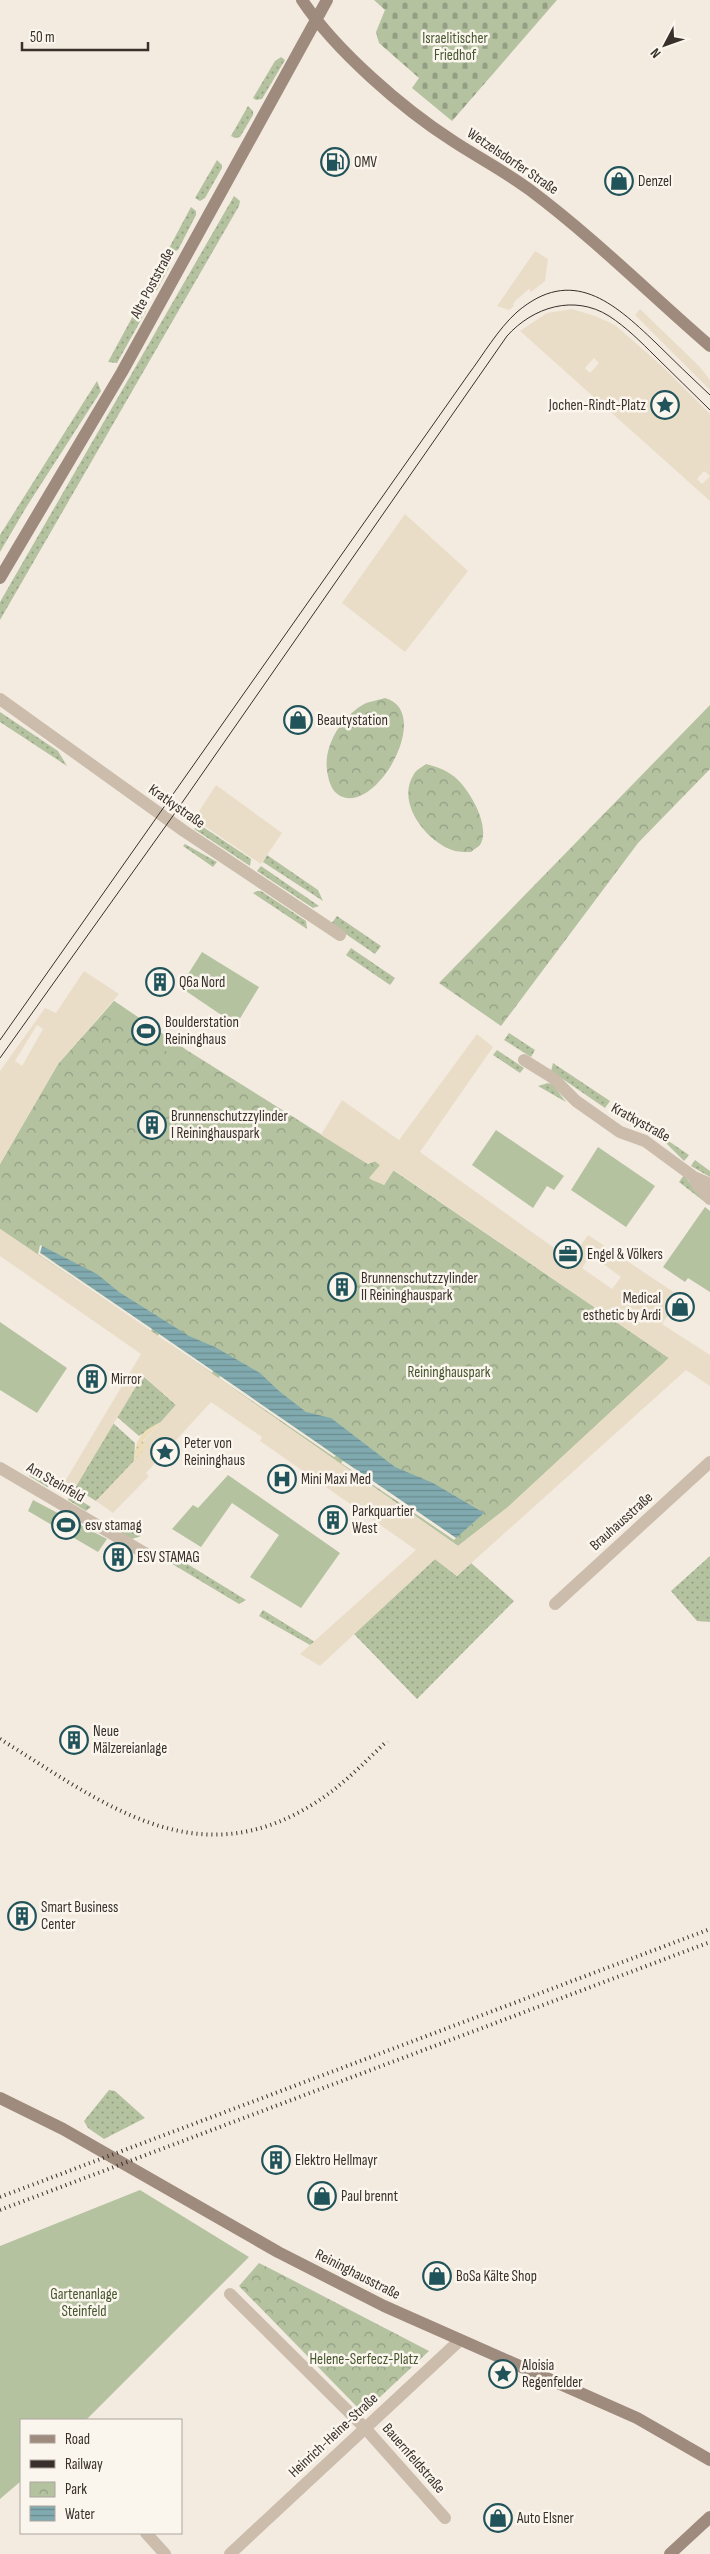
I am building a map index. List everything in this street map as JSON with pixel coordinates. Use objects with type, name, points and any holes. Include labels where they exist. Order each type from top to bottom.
[{"type":"main road","name":"Wetzelsdorfer Straße","points":[[302,0],[316,22],[332,39],[401,101],[439,132],[537,195],[636,279],[710,346]]},
{"type":"main road","name":"Alte Poststraße","points":[[0,578],[126,364],[233,167],[327,0]]},
{"type":"main road","name":"Reininghausstraße","points":[[0,2098],[63,2129],[278,2252],[384,2306],[459,2341],[637,2418],[710,2460]]},
{"type":"main road","points":[[670,2554],[710,2517]]},
{"type":"street","name":"Kratkystraße","points":[[0,698],[184,831],[340,935]]},
{"type":"street","name":"Kratkystraße","points":[[524,1060],[553,1078],[576,1102],[605,1122],[620,1132],[646,1141],[694,1177],[710,1184]]},
{"type":"street","name":"Kratkystraße","points":[[694,1177],[698,1186],[710,1199]]},
{"type":"street","name":"Brauhausstraße","points":[[555,1604],[710,1462]]},
{"type":"street","name":"Am Steinfeld","points":[[0,1468],[148,1555]]},
{"type":"street","name":"Bauernfeldstraße","points":[[230,2294],[365,2428],[445,2518]]},
{"type":"street","name":"Heinrich-Heine-Straße","points":[[230,2554],[459,2341]]},
{"type":"street","points":[[147,2534],[165,2554]]},
{"type":"green space","name":"Israelitischer Friedhof","points":[[374,0],[557,0],[452,121],[412,88],[419,78],[379,43],[376,32],[385,10]]},
{"type":"green space","points":[[281,57],[285,60],[262,99],[256,100],[253,98],[275,61]]},
{"type":"green space","points":[[248,106],[253,111],[253,115],[240,137],[235,138],[231,136]]},
{"type":"green space","points":[[217,160],[222,165],[222,168],[205,198],[200,201],[195,198]]},
{"type":"green space","points":[[234,196],[240,201],[239,206],[0,620],[0,602]]},
{"type":"green space","points":[[191,207],[196,211],[196,215],[178,250],[172,252],[168,250]]},
{"type":"green space","points":[[165,258],[170,262],[170,266],[157,290],[151,292],[147,290]]},
{"type":"green space","points":[[141,301],[146,311],[117,363],[108,362]]},
{"type":"green space","points":[[97,381],[101,391],[27,506],[0,552],[0,535]]},
{"type":"green space","points":[[385,698],[398,707],[404,721],[402,738],[396,757],[385,775],[372,789],[357,797],[340,796],[331,786],[328,776],[327,755],[330,744],[341,724],[357,709],[366,703]]},
{"type":"green space","points":[[710,705],[710,769],[638,843],[501,1026],[439,983]]},
{"type":"green space","points":[[0,712],[58,751],[67,766],[0,722]]},
{"type":"green space","points":[[426,764],[435,766],[455,777],[474,802],[481,820],[483,838],[480,845],[471,852],[455,851],[444,847],[434,840],[425,831],[411,809],[408,797],[409,785],[415,773]]},
{"type":"green space","points":[[200,825],[251,859],[250,866],[194,829]]},
{"type":"green space","points":[[185,844],[217,862],[213,867],[183,846]]},
{"type":"green space","points":[[267,855],[318,890],[323,901],[263,862]]},
{"type":"green space","points":[[261,866],[319,906],[313,908],[257,871]]},
{"type":"green space","points":[[261,891],[306,921],[307,929],[253,893]]},
{"type":"green space","points":[[337,916],[381,946],[375,954],[331,924]]},
{"type":"green space","points":[[351,948],[395,978],[390,985],[346,955]]},
{"type":"green space","points":[[202,952],[259,987],[236,1025],[180,987]]},
{"type":"green space","name":"Reininghauspark","points":[[114,1001],[185,1049],[368,1164],[375,1161],[380,1165],[384,1185],[393,1170],[669,1358],[508,1507],[458,1546],[158,1336],[0,1229],[0,1164],[58,1064]]},
{"type":"green space","name":"Boulderstation Reininghaus","points":[[114,1001],[185,1049],[179,1059],[103,1014]]},
{"type":"green space","points":[[509,1033],[535,1050],[531,1057],[504,1040]]},
{"type":"green space","points":[[497,1050],[524,1068],[520,1073],[493,1055]]},
{"type":"green space","points":[[553,1063],[610,1101],[605,1108],[551,1071]]},
{"type":"green space","points":[[548,1083],[553,1085],[566,1102],[538,1086]]},
{"type":"green space","points":[[617,1106],[689,1155],[684,1161],[663,1140],[646,1128],[626,1122],[613,1112]]},
{"type":"green space","points":[[496,1130],[564,1176],[554,1190],[547,1186],[533,1208],[472,1165]]},
{"type":"green space","points":[[598,1147],[655,1186],[626,1227],[571,1190]]},
{"type":"green space","points":[[695,1160],[710,1171],[710,1177],[691,1166]]},
{"type":"green space","points":[[684,1175],[706,1203],[679,1182]]},
{"type":"green space","points":[[705,1207],[710,1211],[710,1292],[688,1278],[685,1282],[663,1267]]},
{"type":"green space","points":[[0,1322],[67,1368],[37,1413],[0,1390]]},
{"type":"green space","points":[[142,1375],[176,1405],[161,1422],[139,1436],[117,1417]]},
{"type":"green space","points":[[113,1423],[135,1443],[134,1462],[96,1501],[75,1488]]},
{"type":"green space","points":[[27,1467],[56,1485],[47,1487],[29,1476]]},
{"type":"green space","points":[[228,1475],[340,1553],[301,1608],[250,1577],[279,1535],[232,1503],[201,1547],[172,1529],[193,1505],[198,1508]]},
{"type":"green space","points":[[70,1494],[91,1507],[86,1511],[68,1500]]},
{"type":"green space","name":"esv stamag","points":[[33,1500],[107,1539],[98,1552],[28,1511]]},
{"type":"green space","points":[[111,1518],[141,1536],[132,1539],[108,1525],[106,1522]]},
{"type":"green space","points":[[710,1556],[710,1622],[697,1621],[671,1591]]},
{"type":"green space","points":[[176,1557],[246,1600],[239,1604],[164,1559]]},
{"type":"green space","points":[[435,1559],[457,1576],[471,1563],[514,1601],[417,1699],[354,1634]]},
{"type":"green space","points":[[263,1610],[315,1642],[310,1645],[259,1616]]},
{"type":"green space","points":[[109,2090],[115,2091],[145,2118],[104,2139],[88,2128],[84,2121]]},
{"type":"green space","name":"Gartenanlage Steinfeld","points":[[140,2190],[249,2257],[87,2419],[20,2419],[20,2482],[0,2499],[0,2246]]},
{"type":"green space","name":"Helene-Serfecz-Platz","points":[[259,2263],[429,2351],[363,2413],[239,2286]]},
{"type":"sand","points":[[161,1422],[143,1441],[148,1446],[134,1462],[136,1447],[140,1437],[148,1429]]},
{"type":"shaded area","points":[[535,251],[548,259],[545,281],[531,292],[529,289],[516,300],[513,304],[514,306],[509,310],[497,306]]},
{"type":"shaded area","name":"Jochen-Rindt-Platz","points":[[572,309],[615,325],[662,366],[710,414],[710,476],[710,501],[520,331],[547,313]],"holes":[[[594,358],[599,363],[590,373],[585,368]],[[704,471],[710,476],[702,484],[697,479]]]},
{"type":"shaded area","points":[[640,309],[700,367],[710,380],[710,390],[635,315]]},
{"type":"shaded area","points":[[405,514],[468,571],[405,652],[342,603]]},
{"type":"shaded area","points":[[216,785],[282,833],[261,864],[194,819]]},
{"type":"shaded area","points":[[84,971],[119,994],[58,1064],[0,1164],[0,1071],[45,1008],[56,1013]],"holes":[[[37,1025],[43,1029],[22,1066],[15,1061]]]},
{"type":"shaded area","points":[[477,1034],[493,1047],[420,1152],[571,1260],[588,1235],[681,1297],[662,1324],[710,1355],[710,1386],[686,1370],[457,1576],[435,1559],[320,1666],[300,1654],[416,1550],[260,1441],[262,1437],[211,1402],[146,1473],[149,1476],[113,1513],[96,1501],[148,1446],[143,1442],[176,1405],[143,1375],[75,1488],[64,1483],[141,1354],[0,1256],[0,1229],[141,1324],[458,1546],[508,1507],[669,1358],[394,1170],[384,1185],[372,1180],[369,1178],[380,1165],[375,1161],[368,1164],[321,1135],[342,1100],[399,1140]],"holes":[[[591,1255],[621,1277],[612,1289],[582,1268]]]},
{"type":"water","points":[[42,1246],[97,1274],[119,1292],[189,1336],[215,1347],[260,1373],[306,1412],[331,1418],[395,1467],[433,1483],[484,1513],[456,1538],[40,1252]]},
{"type":"pier","points":[[40,1245],[42,1246],[40,1253],[152,1329],[151,1331],[38,1254]]},
{"type":"pier","points":[[159,1334],[213,1371],[212,1373],[158,1336]]},
{"type":"pier","points":[[220,1376],[336,1456],[334,1457],[223,1381],[219,1378]]},
{"type":"pier","points":[[343,1461],[456,1538],[454,1540],[341,1463]]},
{"type":"tram line","points":[[0,1040],[491,342],[517,312],[537,298],[556,291],[574,291],[591,295],[608,303],[624,314],[710,395]]},
{"type":"tram line","points":[[0,1058],[170,820],[507,336],[517,326],[541,311],[555,307],[568,305],[596,309],[609,316],[633,335],[710,410]]},
{"type":"railway","points":[[0,1739],[75,1786],[113,1807],[151,1823],[189,1833],[230,1834],[271,1825],[315,1803],[344,1782],[387,1741]]},
{"type":"railway","points":[[0,2197],[710,1929]]},
{"type":"railway","points":[[0,2210],[710,1942]]},
{"type":"place","name":"OMV","points":[[335,162]]},
{"type":"place","name":"Denzel","points":[[619,181]]},
{"type":"place","name":"Jochen-Rindt-Platz","points":[[665,405]]},
{"type":"place","name":"Beautystation","points":[[298,720]]},
{"type":"place","name":"Q6a Nord","points":[[160,982]]},
{"type":"place","name":"Boulderstation Reininghaus","points":[[146,1031]]},
{"type":"place","name":"Brunnenschutzzylinder I Reininghauspark","points":[[152,1125]]},
{"type":"place","name":"Engel & Völkers","points":[[568,1254]]},
{"type":"place","name":"Brunnenschutzzylinder II Reininghauspark","points":[[342,1287]]},
{"type":"place","name":"Medical esthetic by Ardi","points":[[680,1307]]},
{"type":"place","name":"Mirror","points":[[92,1379]]},
{"type":"place","name":"Peter von Reininghaus","points":[[165,1452]]},
{"type":"place","name":"Mini Maxi Med","points":[[282,1479]]},
{"type":"place","name":"Parkquartier West","points":[[333,1520]]},
{"type":"place","name":"esv stamag","points":[[66,1525]]},
{"type":"place","name":"ESV STAMAG","points":[[118,1557]]},
{"type":"place","name":"Neue Mälzereianlage","points":[[74,1740]]},
{"type":"place","name":"Smart Business Center","points":[[22,1916]]},
{"type":"place","name":"Elektro Hellmayr","points":[[276,2160]]},
{"type":"place","name":"Paul brennt","points":[[322,2196]]},
{"type":"place","name":"BoSa Kälte Shop","points":[[437,2276]]},
{"type":"place","name":"Aloisia Regenfelder","points":[[503,2374]]},
{"type":"place","name":"Auto Elsner","points":[[498,2518]]}]
